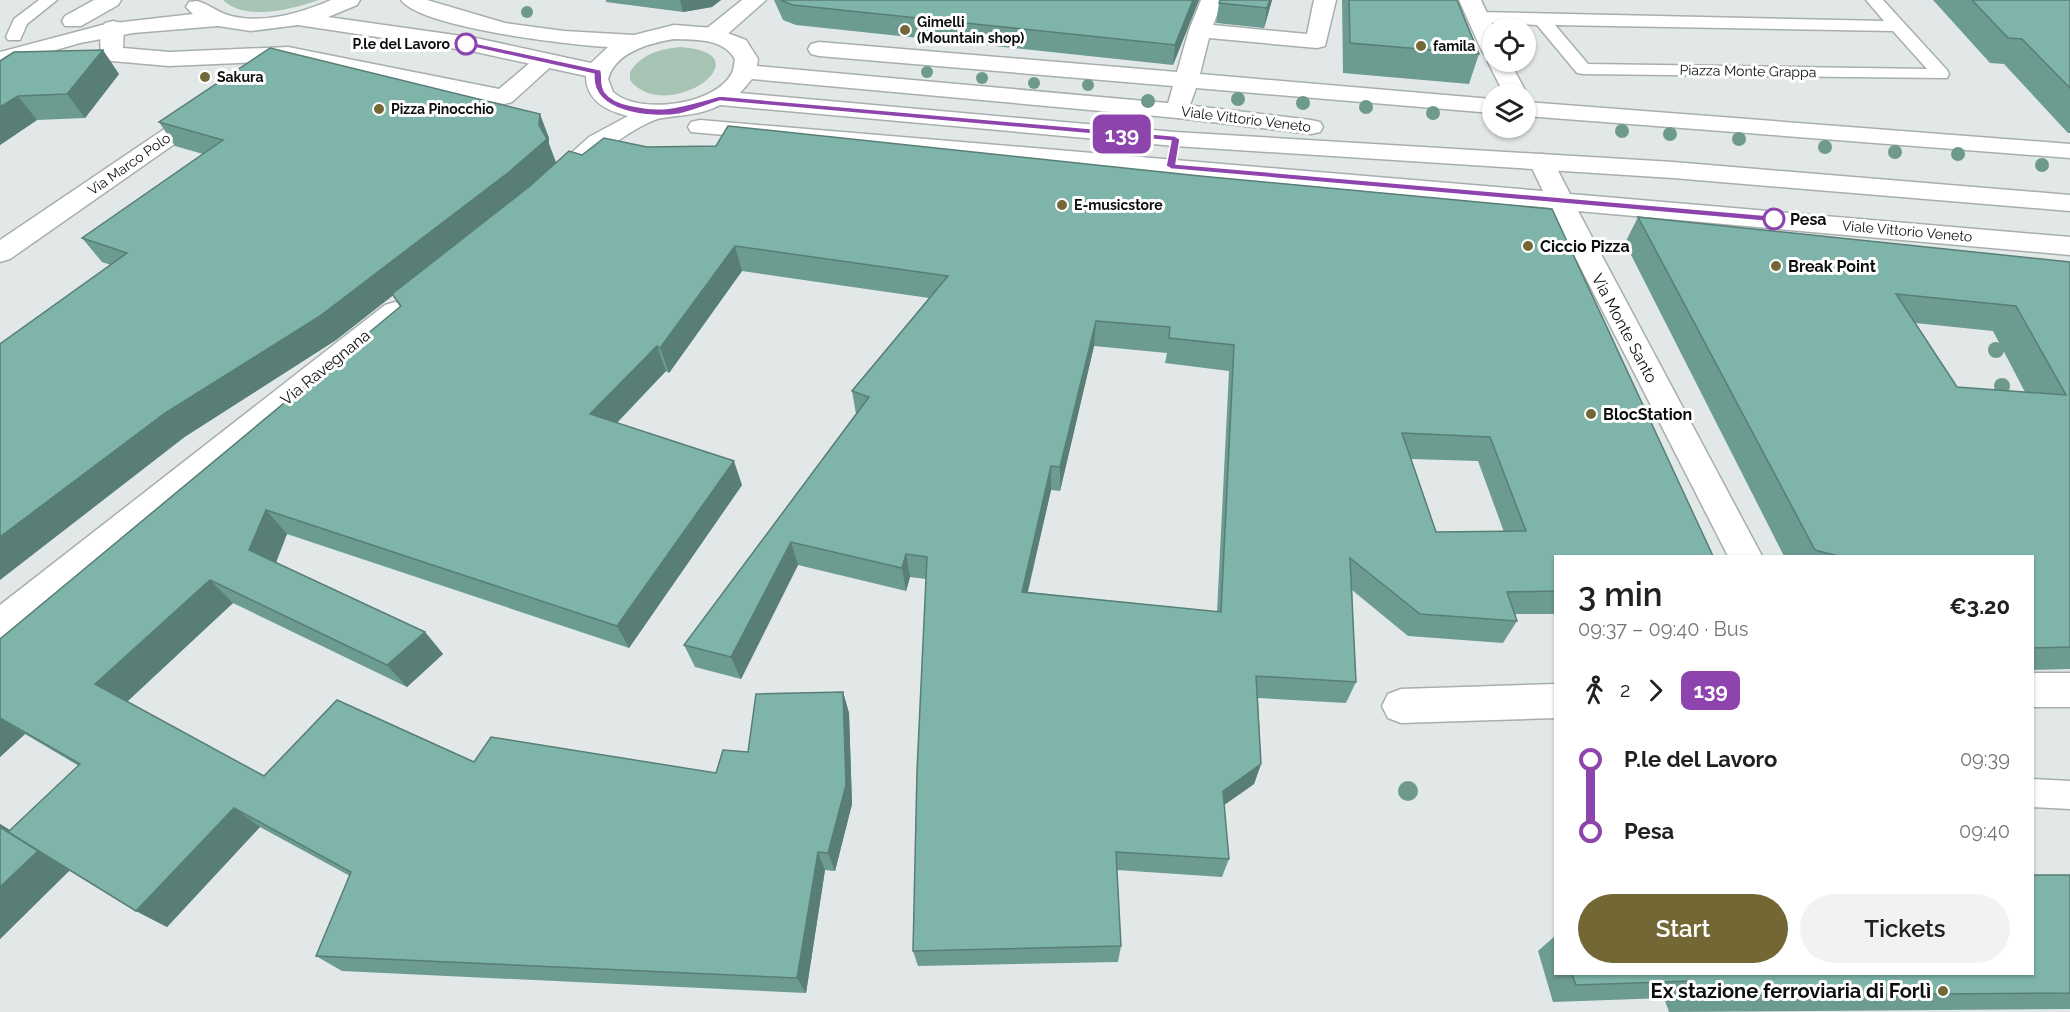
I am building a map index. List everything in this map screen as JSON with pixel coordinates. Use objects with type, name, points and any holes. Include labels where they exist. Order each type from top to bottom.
[{"type":"street","points":[[194,0],[196,7],[216,20]]},
{"type":"street","points":[[300,19],[349,0]]},
{"type":"street","points":[[412,0],[422,6],[503,28],[564,38],[633,42],[674,32],[714,34],[731,40],[742,49],[748,60],[747,72],[742,81],[720,98],[679,111],[652,113],[614,104],[602,95],[597,84],[598,72],[605,61],[633,42]]},
{"type":"street","points":[[714,34],[755,0]]},
{"type":"street","points":[[1178,111],[1200,30],[1212,0]]},
{"type":"street","points":[[1200,30],[1253,37],[1317,41],[1325,0]]},
{"type":"street","points":[[7,39],[73,21],[119,2]]},
{"type":"street","points":[[1474,9],[1482,27]]},
{"type":"street","points":[[0,59],[113,28],[171,20],[216,20],[253,24],[300,19],[476,45],[598,72]]},
{"type":"street","points":[[113,28],[112,54],[169,59],[288,54],[504,98],[546,61]]},
{"type":"street","name":"Viale Vittorio Veneto","points":[[819,49],[1482,105]]},
{"type":"street","points":[[250,80],[288,54]]},
{"type":"street","name":"Viale Vittorio Veneto","points":[[747,72],[1178,111],[1542,158],[2070,203]]},
{"type":"street","name":"Viale Vittorio Veneto","points":[[720,98],[1175,139],[1542,158]]},
{"type":"street","name":"Via Marco Polo","points":[[0,254],[222,100]]},
{"type":"street","points":[[1536,111],[2070,151]]},
{"type":"street","points":[[540,195],[598,142],[652,113]]},
{"type":"street","points":[[939,146],[948,120]]},
{"type":"street","name":"Viale Vittorio Veneto","points":[[700,127],[1559,199],[2044,254],[2070,246]]},
{"type":"street","name":"Via Monte Santo","points":[[1534,138],[1559,199],[1744,555]]},
{"type":"street","name":"Viale Vittorio Veneto","points":[[1171,166],[1175,139]]},
{"type":"street","name":"Via Ravegnana","points":[[0,626],[421,291]]},
{"type":"street","points":[[2034,690],[2070,690]]},
{"type":"street","points":[[1401,706],[1554,701]]},
{"type":"lane","points":[[7,39],[20,22],[49,0]]},
{"type":"lane","name":"Piazza Monte Grappa","points":[[1542,20],[1582,69],[1941,74],[1874,0]]},
{"type":"lane","points":[[1474,9],[1542,20],[1899,26]]},
{"type":"lane","points":[[2034,794],[2070,795]]},
{"type":"green space","points":[[223,0],[319,0],[283,10],[256,12],[233,7]]},
{"type":"green space","points":[[680,47],[705,52],[715,61],[713,72],[702,83],[685,92],[666,96],[646,92],[630,80],[630,72],[645,57],[665,49]]},
{"type":"building","points":[[780,0],[1193,0],[1175,45],[793,5]]},
{"type":"building","points":[[1220,0],[1270,0],[1267,8],[1219,3]]},
{"type":"building","points":[[1349,0],[1457,0],[1479,54],[1350,43]]},
{"type":"building","points":[[1972,0],[2070,0],[2070,88],[2022,39],[2008,38]]},
{"type":"building","points":[[270,48],[540,114],[539,125],[547,139],[509,172],[320,316],[165,413],[0,537],[0,344],[127,253],[82,238],[223,140],[159,122]]},
{"type":"building","points":[[103,50],[67,94],[18,96],[0,107],[0,61],[14,52]]},
{"type":"building","points":[[728,126],[1200,176],[1552,209],[1713,555],[1554,555],[1554,591],[1507,592],[1517,621],[1420,614],[1350,558],[1356,682],[1256,676],[1261,764],[1223,791],[1229,859],[1116,852],[1121,946],[913,951],[917,771],[927,557],[906,554],[902,568],[791,542],[731,657],[684,645],[869,397],[852,391],[948,276],[735,246],[660,348],[657,346],[590,414],[734,461],[617,626],[266,510],[249,550],[425,632],[387,665],[210,580],[95,684],[264,776],[337,700],[474,762],[491,737],[716,773],[723,750],[748,752],[756,694],[843,692],[846,785],[828,853],[818,852],[797,978],[316,956],[351,872],[234,808],[136,911],[8,832],[80,764],[0,718],[0,639],[401,306],[392,294],[530,186],[569,151],[582,155],[604,138],[647,147],[716,146]],"holes":[[[1096,321],[1170,327],[1169,338],[1234,345],[1221,612],[1022,592],[1051,466],[1060,467]],[[1402,433],[1490,437],[1526,531],[1436,532]]]},
{"type":"building","points":[[1638,217],[2070,262],[2070,647],[2034,648],[2034,555],[1834,555],[1815,550]],"holes":[[[1896,294],[2016,306],[2066,395],[1957,387]]]},
{"type":"building","points":[[0,827],[38,851],[0,887]]},
{"type":"building","points":[[2034,875],[2070,875],[2070,993],[1696,996],[1691,981],[1576,985],[1572,975],[2034,975]]},
{"type":"bus line","name":"139","points":[[466,44],[598,72],[597,84],[602,95],[614,104],[652,113],[679,111],[704,105],[720,98],[1175,139],[1171,166],[1774,219]]},
{"type":"place","name":"Gimelli (Mountain shop)","points":[[905,30]]},
{"type":"place","name":"P.le del Lavoro","points":[[466,44]]},
{"type":"place","name":"famila","points":[[1421,46]]},
{"type":"place","name":"Sakura","points":[[205,77]]},
{"type":"place","name":"Pizza Pinocchio","points":[[379,109]]},
{"type":"place","name":"E-musicstore","points":[[1062,205]]},
{"type":"place","name":"Pesa","points":[[1774,219]]},
{"type":"place","name":"Ciccio Pizza","points":[[1528,246]]},
{"type":"place","name":"Break Point","points":[[1776,266]]},
{"type":"place","name":"BlocStation","points":[[1591,414]]},
{"type":"place","name":"Ex stazione ferroviaria di Forlì","points":[[1943,991]]}]
